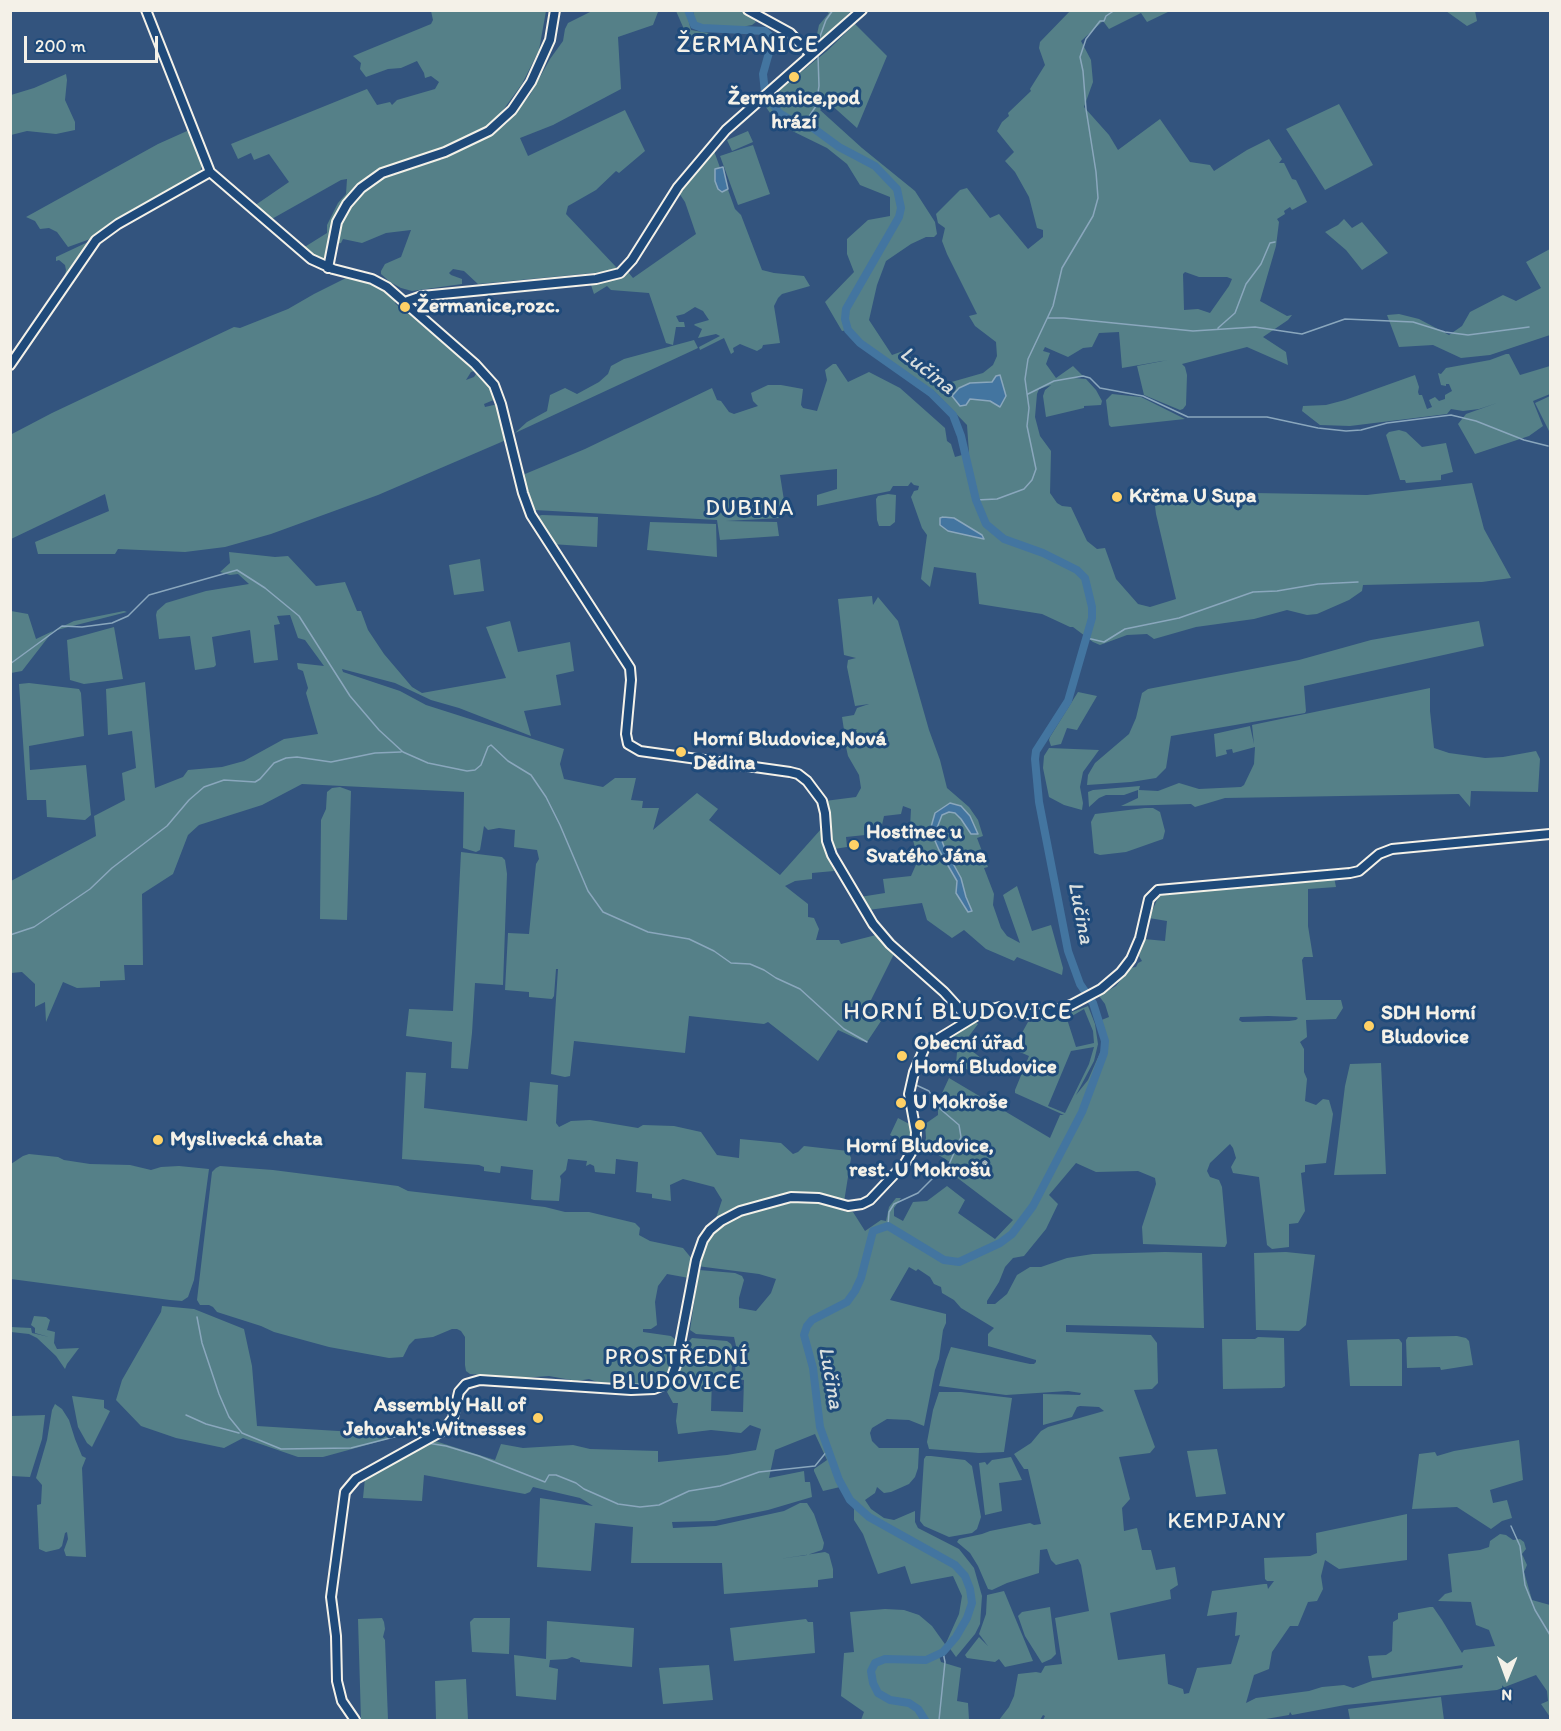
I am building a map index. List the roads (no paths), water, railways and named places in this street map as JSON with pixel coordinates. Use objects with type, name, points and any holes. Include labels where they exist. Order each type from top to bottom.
[{"type":"street","points":[[146,10],[210,172],[303,253],[328,268],[378,281],[479,368],[496,389],[529,512],[630,668],[626,734],[628,744],[640,751],[790,772],[798,774],[807,781],[822,801],[827,841],[832,855],[873,924],[890,944],[944,992],[964,1014],[966,1022]]},
{"type":"street","points":[[328,268],[337,222],[346,204],[361,188],[382,173],[445,152],[489,131],[512,110],[531,82],[550,40],[555,10]]},
{"type":"street","points":[[748,10],[790,33],[810,55]]},
{"type":"street","points":[[405,302],[422,296],[596,279],[620,273],[632,260],[678,187],[726,130],[862,10]]},
{"type":"street","points":[[10,365],[96,240],[118,224],[210,172]]},
{"type":"street","points":[[355,1720],[342,1701],[338,1689],[331,1597],[345,1492],[356,1479],[429,1439],[449,1424],[453,1418],[459,1392],[466,1384],[474,1381],[631,1389],[654,1389],[664,1385],[675,1369],[696,1260],[703,1240],[710,1230],[740,1211],[791,1197],[819,1198],[848,1206],[870,1200],[905,1163],[915,1146],[916,1132],[909,1094],[922,1052],[933,1040],[956,1029],[980,1012],[995,1008],[1035,1015],[1049,1013],[1094,993],[1125,969],[1140,938],[1149,899],[1158,890],[1350,873],[1359,871],[1379,854],[1392,849],[1551,834]]},
{"type":"water","points":[[723,167],[728,189],[722,192],[715,181],[715,169]]},
{"type":"water","points":[[1000,375],[1006,396],[1000,407],[990,401],[970,399],[966,405],[960,406],[952,396],[959,388],[970,383],[992,382],[996,376]]},
{"type":"water","points":[[940,518],[954,518],[982,535],[984,539],[948,531],[940,525]]},
{"type":"water","points":[[950,803],[961,806],[970,816],[978,834],[971,834],[955,813],[949,812],[942,815],[937,828],[945,849],[961,878],[972,911],[968,912],[956,893],[957,881],[932,834],[931,827],[935,813]]},
{"type":"waterway","name":"Lučina","points":[[688,10],[694,25],[702,28],[765,31],[771,37],[763,74],[765,92],[779,113],[789,119],[809,125],[839,147],[875,166],[897,189],[901,208],[899,217],[846,309],[845,319],[848,330],[860,343],[931,393],[953,415],[961,436],[976,500],[986,524],[1004,539],[1043,553],[1077,570],[1085,578],[1092,607],[1092,618],[1068,701],[1036,751],[1035,759],[1039,802],[1068,951],[1080,984],[1093,1003],[1105,1041],[1104,1053],[1082,1112],[1033,1206],[1012,1234],[1000,1243],[959,1262],[944,1260],[888,1226],[873,1231],[861,1278],[855,1291],[847,1302],[812,1320],[804,1335],[813,1368],[820,1427],[839,1480],[850,1500],[869,1517],[955,1565],[965,1576],[970,1589],[972,1603],[967,1618],[956,1637],[943,1652],[926,1660],[885,1659],[875,1663],[871,1671],[878,1693],[890,1700],[909,1703],[918,1709],[925,1720]]},
{"type":"waterway","points":[[818,42],[826,20],[833,10]]},
{"type":"waterway","points":[[976,500],[997,499],[1024,489],[1032,480],[1036,469],[1027,426],[1029,408],[1025,379],[1028,359],[1053,306],[1062,268],[1093,216],[1098,198],[1080,57],[1086,39],[1100,21],[1104,21],[1106,16],[1115,10]]},
{"type":"waterway","points":[[809,125],[810,115],[816,106],[819,86],[818,55]]},
{"type":"waterway","points":[[1218,328],[1235,313],[1246,284],[1261,264],[1270,243],[1275,242]]},
{"type":"waterway","points":[[1048,318],[1193,331],[1255,327],[1302,334],[1345,319],[1413,322],[1445,332],[1468,335],[1529,327]]},
{"type":"waterway","points":[[1028,394],[1054,381],[1083,376],[1090,378],[1100,388],[1143,396],[1188,417],[1267,417],[1318,428],[1346,431],[1451,415],[1476,421],[1524,440],[1548,446]]},
{"type":"waterway","points":[[10,664],[62,626],[82,627],[112,623],[128,616],[149,595],[237,570],[265,588],[299,616],[350,696],[379,730],[403,752],[428,763],[467,771],[475,770],[481,765],[491,745],[508,761],[531,775],[546,797],[560,825],[588,891],[603,912],[648,932],[689,939],[714,951],[731,963],[750,964],[764,970],[800,989],[844,1029],[867,1042]]},
{"type":"waterway","points":[[1087,638],[1104,642],[1125,629],[1179,618],[1253,592],[1277,591],[1318,584],[1358,582]]},
{"type":"waterway","points":[[10,935],[34,927],[90,889],[112,868],[167,826],[189,800],[204,787],[224,780],[255,782],[274,763],[286,758],[297,757],[331,762],[375,753],[401,752]]},
{"type":"waterway","points":[[916,1085],[929,1091],[938,1107],[959,1125],[961,1137],[947,1169]]},
{"type":"waterway","points":[[888,1226],[889,1212],[894,1204],[918,1193],[934,1177]]},
{"type":"waterway","points":[[197,1317],[202,1343],[219,1394],[229,1417],[242,1433],[281,1449],[351,1448],[402,1435],[415,1434],[421,1439]]},
{"type":"waterway","points":[[186,1415],[206,1424],[239,1433]]},
{"type":"waterway","points":[[427,1443],[479,1456],[545,1482],[549,1475],[556,1475],[618,1504],[640,1507],[659,1505],[689,1491],[720,1486],[759,1472],[815,1466],[828,1450]]},
{"type":"waterway","points":[[1511,1526],[1520,1546],[1525,1585],[1535,1610],[1550,1635]]},
{"type":"waterway","points":[[939,1720],[945,1662],[943,1652]]},
{"type":"place","name":"Žermanice,pod hrází","points":[[794,77]]},
{"type":"place","name":"Žermanice,rozc.","points":[[405,307]]},
{"type":"place","name":"Krčma U Supa","points":[[1117,497]]},
{"type":"place","name":"Horní Bludovice,Nová Dědina","points":[[681,752]]},
{"type":"place","name":"Hostinec u Svatého Jána","points":[[854,845]]},
{"type":"place","name":"SDH Horní Bludovice","points":[[1369,1026]]},
{"type":"place","name":"Obecní úřad Horní Bludovice","points":[[902,1056]]},
{"type":"place","name":"U Mokroše","points":[[901,1103]]},
{"type":"place","name":"Horní Bludovice, rest. U Mokrošů","points":[[920,1125]]},
{"type":"place","name":"Myslivecká chata","points":[[158,1140]]},
{"type":"place","name":"Assembly Hall of Jehovah's Witnesses","points":[[538,1418]]},
{"type":"district","name":"ŽERMANICE","points":[[748,46]]},
{"type":"district","name":"DUBINA","points":[[750,509]]},
{"type":"district","name":"HORNÍ BLUDOVICE","points":[[958,1013]]},
{"type":"district","name":"PROSTŘEDNÍ BLUDOVICE","points":[[677,1370]]},
{"type":"district","name":"KEMPJANY","points":[[1227,1522]]}]
